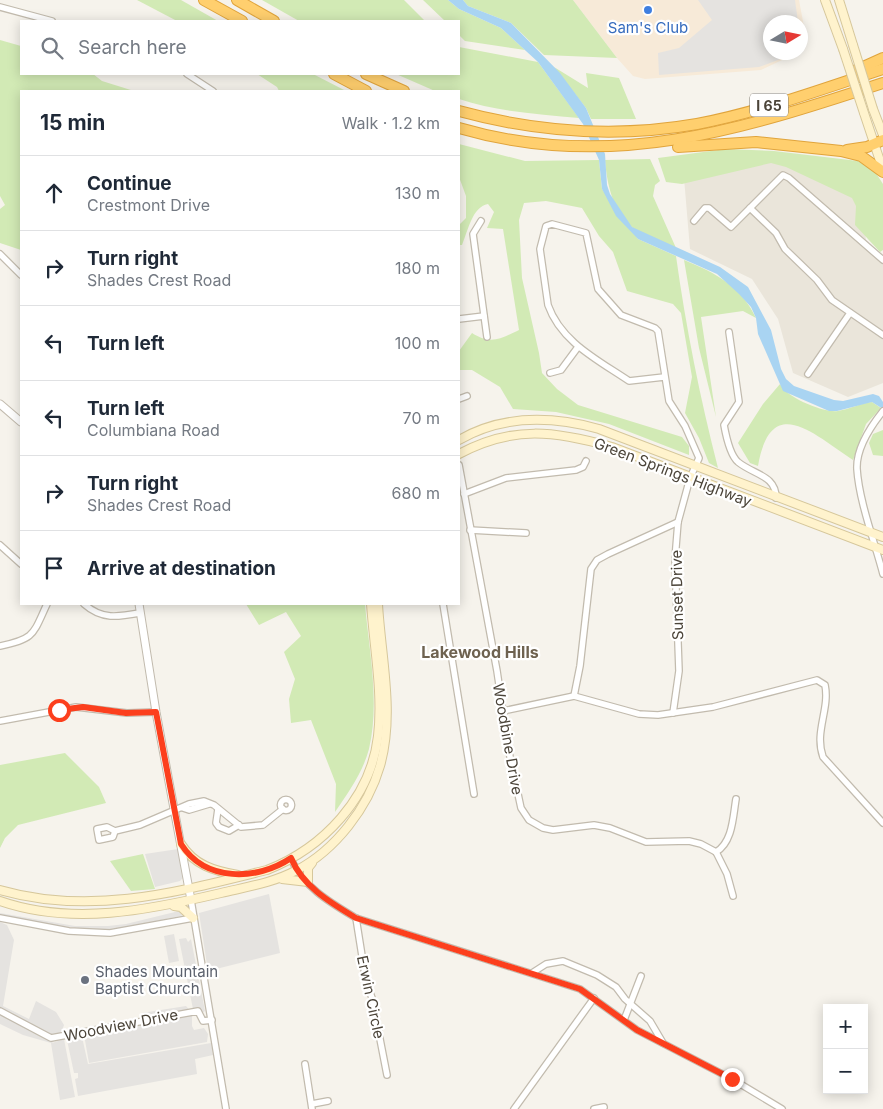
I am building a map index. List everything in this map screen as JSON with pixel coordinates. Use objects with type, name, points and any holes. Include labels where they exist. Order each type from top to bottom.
[{"type":"highway","points":[[204,0],[240,20]]},
{"type":"highway","points":[[237,0],[272,20]]},
{"type":"highway","points":[[791,98],[883,58]]},
{"type":"highway","name":"I 65","points":[[460,111],[523,125],[589,132],[652,130],[717,120],[883,69]]},
{"type":"highway","points":[[336,75],[364,90]]},
{"type":"highway","points":[[368,75],[402,90]]},
{"type":"highway","name":"I 65","points":[[460,128],[531,142],[586,147],[647,144],[661,146],[732,129],[883,83]]},
{"type":"highway","points":[[661,146],[756,142],[841,151],[870,160],[883,171]]},
{"type":"highway","points":[[841,151],[878,142]]},
{"type":"main road","points":[[825,0],[864,113],[878,142],[883,171]]},
{"type":"main road","points":[[839,0],[883,135]]},
{"type":"main road","name":"Green Springs Highway","points":[[460,440],[493,426],[525,420],[554,420],[599,429],[776,498],[883,537]]},
{"type":"main road","name":"Green Springs Highway","points":[[460,454],[498,438],[514,434],[536,432],[572,435],[612,447],[880,550]]},
{"type":"main road","points":[[0,890],[42,899],[80,903],[133,899],[267,870],[311,846],[338,822],[359,793],[373,759],[378,736],[379,708],[371,605]]},
{"type":"main road","points":[[0,901],[40,911],[87,914],[135,911],[191,900],[278,878],[296,871],[314,859],[348,827],[365,801],[380,767],[386,736],[387,712],[378,605]]},
{"type":"main road","points":[[181,844],[191,858],[208,868],[242,876]]},
{"type":"main road","points":[[278,878],[308,882],[308,868],[314,859]]},
{"type":"main road","points":[[40,911],[42,899]]},
{"type":"main road","points":[[133,899],[135,911]]},
{"type":"main road","points":[[167,905],[181,907],[193,918]]},
{"type":"street","points":[[0,7],[48,20]]},
{"type":"street","points":[[189,75],[211,90]]},
{"type":"street","points":[[694,220],[705,208],[709,208],[731,227],[783,175],[789,178],[883,260]]},
{"type":"street","points":[[750,208],[776,233],[785,249],[817,280],[832,300],[883,335]]},
{"type":"street","points":[[481,221],[473,234],[487,337]]},
{"type":"street","points":[[664,377],[629,381],[572,343],[551,314],[548,305],[540,249],[546,226],[552,224],[586,233],[598,290],[621,315],[656,328],[658,331],[669,401],[685,426],[700,458],[696,466]]},
{"type":"street","points":[[0,254],[20,274]]},
{"type":"street","points":[[808,374],[850,313]]},
{"type":"street","points":[[460,319],[484,316]]},
{"type":"street","points":[[729,332],[739,402],[724,425],[725,432],[734,457],[739,462],[770,480],[776,488],[776,498]]},
{"type":"street","points":[[550,373],[561,370],[578,347]]},
{"type":"street","points":[[460,399],[467,396]]},
{"type":"street","points":[[0,404],[20,421]]},
{"type":"street","points":[[883,411],[865,436],[856,468],[871,534],[880,550],[883,574]]},
{"type":"street","points":[[464,494],[506,478],[576,470],[583,466],[586,461]]},
{"type":"street","name":"Sunset Drive","points":[[673,713],[678,671],[675,559],[678,522],[690,478],[696,466]]},
{"type":"street","name":"Woodbine Drive","points":[[460,471],[464,494],[462,506],[470,530],[518,800],[529,820],[543,828],[554,830],[594,825],[610,828],[646,842],[689,841],[716,852]]},
{"type":"street","points":[[574,696],[580,666],[591,569],[597,560],[608,554],[678,522]]},
{"type":"street","points":[[470,530],[526,533]]},
{"type":"street","points":[[0,545],[20,563]]},
{"type":"street","points":[[0,646],[28,638],[32,634],[46,605]]},
{"type":"street","points":[[85,605],[95,613],[106,617],[140,614]]},
{"type":"street","points":[[138,605],[226,1109]]},
{"type":"street","points":[[443,605],[474,794]]},
{"type":"street","points":[[503,711],[574,696],[639,714],[673,713],[713,707],[817,680],[825,685],[826,693],[819,740],[823,757],[883,823]]},
{"type":"street","points":[[0,721],[76,707],[126,713],[156,712]]},
{"type":"street","points":[[733,896],[727,874],[716,852],[722,848],[729,837],[736,799]]},
{"type":"street","points":[[115,831],[140,825],[189,804],[204,801],[218,809],[238,825],[249,828],[263,826],[282,809]]},
{"type":"street","points":[[218,809],[216,823],[219,827],[229,831],[238,825]]},
{"type":"street","points":[[291,858],[296,871],[326,900],[356,918],[580,989],[624,1020],[732,1079],[782,1109]]},
{"type":"street","points":[[0,918],[69,931],[110,933],[193,918]]},
{"type":"street","name":"Erwin Circle","points":[[356,918],[366,981],[372,998],[387,1076]]},
{"type":"street","points":[[532,973],[546,964],[564,962],[607,980],[650,1021],[664,1043]]},
{"type":"street","points":[[624,1020],[641,976]]},
{"type":"street","points":[[514,1109],[594,998]]},
{"type":"street","name":"Woodview Drive","points":[[0,1011],[51,1038],[198,1011],[202,1021],[212,1020]]},
{"type":"street","points":[[306,1064],[312,1106],[328,1101]]},
{"type":"street","points":[[594,1109],[604,1107]]},
{"type":"shaded area","points":[[573,0],[799,0],[802,15],[763,15],[763,60],[782,60],[761,70],[645,79],[633,76]]},
{"type":"shaded area","points":[[698,0],[795,0],[797,15],[763,15],[763,60],[778,60],[759,67],[659,75],[658,53],[679,48],[712,20]]},
{"type":"shaded area","points":[[777,160],[861,193],[866,240],[883,256],[883,383],[848,397],[793,373],[778,319],[752,279],[690,249],[684,178]]},
{"type":"shaded area","points":[[178,849],[183,878],[180,881],[155,887],[145,854]]},
{"type":"shaded area","points":[[269,894],[280,953],[208,971],[199,913]]},
{"type":"shaded area","points":[[179,911],[184,915],[126,928],[94,930],[25,921],[0,915],[0,913],[75,926],[108,926],[126,924]]},
{"type":"shaded area","points":[[0,922],[7,925],[14,940],[3,1006],[29,1019],[36,1001],[56,1012],[64,1025],[62,1031],[52,1043],[64,1039],[75,1097],[60,1100],[51,1043],[23,1035],[0,1024]]},
{"type":"shaded area","points":[[174,934],[179,961],[169,963],[164,936]]},
{"type":"shaded area","points":[[186,938],[188,942],[191,939],[205,1011],[202,1013],[193,1009],[179,939]]},
{"type":"shaded area","points":[[186,1006],[192,1013],[192,1026],[194,1030],[204,1028],[208,1034],[207,1042],[89,1063],[83,1029],[141,1019],[142,1013]]},
{"type":"shaded area","points":[[82,1037],[88,1064],[211,1043],[213,1055],[195,1059],[197,1074],[78,1096],[75,1079],[78,1078],[78,1073],[74,1073],[67,1040]]},
{"type":"green space","points":[[137,0],[181,0],[216,20],[175,20]]},
{"type":"green space","points":[[262,0],[404,0],[424,20],[297,20]]},
{"type":"green space","points":[[423,0],[448,0],[459,9],[501,28],[525,50],[465,41],[460,36],[460,20],[444,20]]},
{"type":"green space","points":[[463,0],[573,0],[617,58],[544,55],[511,23],[468,6]]},
{"type":"green space","points":[[0,40],[20,46],[20,75],[94,75],[102,81],[131,90],[20,90],[20,250],[0,243],[0,209],[5,205],[0,196]]},
{"type":"green space","points":[[460,47],[538,62],[579,118],[488,107],[460,99],[460,90],[433,90],[398,75],[460,75]]},
{"type":"green space","points":[[554,67],[588,88],[586,73],[619,78],[636,119],[591,119],[586,108]]},
{"type":"green space","points":[[259,75],[315,75],[344,90],[278,90]]},
{"type":"green space","points":[[460,144],[525,161],[599,160],[602,189],[638,239],[676,256],[694,363],[718,468],[709,463],[699,438],[685,413],[692,377],[681,313],[673,304],[627,291],[613,252],[599,236],[582,208],[546,201],[524,203],[519,220],[522,278],[542,373],[557,389],[578,405],[682,437],[689,446],[689,455],[609,424],[556,412],[513,409],[500,387],[472,370],[460,370],[460,350],[472,333],[490,340],[519,330],[503,229],[487,228],[494,212],[488,204],[483,206],[474,215],[462,245],[460,245],[460,224],[466,218],[466,196],[460,180]]},
{"type":"green space","points":[[726,149],[774,151],[858,161],[872,167],[883,184],[883,250],[880,252],[855,225],[856,206],[852,198],[786,167],[771,163],[682,184],[666,182],[658,158]]},
{"type":"green space","points":[[650,159],[660,181],[655,185],[653,196],[676,248],[648,237],[626,222],[616,206],[609,188],[605,160]]},
{"type":"green space","points":[[684,260],[707,270],[735,289],[743,297],[756,318],[743,311],[701,317],[716,417],[699,348]]},
{"type":"green space","points":[[780,384],[789,394],[797,399],[815,407],[831,411],[838,411],[872,402],[881,408],[866,424],[853,460],[809,431],[795,426],[783,425],[773,430],[764,443],[758,466],[750,463],[738,443],[763,404]]},
{"type":"green space","points":[[883,430],[883,456],[873,455],[869,443],[873,434]]},
{"type":"green space","points":[[247,605],[365,605],[373,676],[374,713],[372,731],[369,749],[363,766],[335,812],[336,784],[311,720],[291,723],[289,699],[295,679],[284,652],[301,636],[286,612],[259,625]]},
{"type":"green space","points":[[65,753],[99,787],[106,803],[18,825],[5,838],[0,848],[0,765]]},
{"type":"green space","points":[[143,854],[155,889],[131,891],[110,861]]},
{"type":"water","points":[[448,0],[463,0],[468,6],[511,23],[560,73],[586,108],[605,154],[607,185],[610,194],[632,227],[720,267],[748,287],[771,330],[781,369],[786,379],[794,386],[834,400],[843,401],[873,394],[879,396],[883,402],[883,409],[872,402],[837,411],[829,411],[783,391],[758,334],[756,318],[751,307],[717,274],[638,239],[616,216],[602,189],[599,160],[583,124],[538,62],[501,28],[459,9]]},
{"type":"place","name":"Sam's Club","points":[[648,10]]},
{"type":"place","name":"Shades Mountain Baptist Church","points":[[85,980]]},
{"type":"district","name":"Lakewood Hills","points":[[480,652]]},
{"type":"route","points":[[59,710],[83,707],[126,713],[156,712],[181,844],[187,854],[200,864],[218,872],[242,876],[267,870],[291,858],[296,871],[326,900],[356,918],[580,989],[637,1030],[732,1079]]}]
